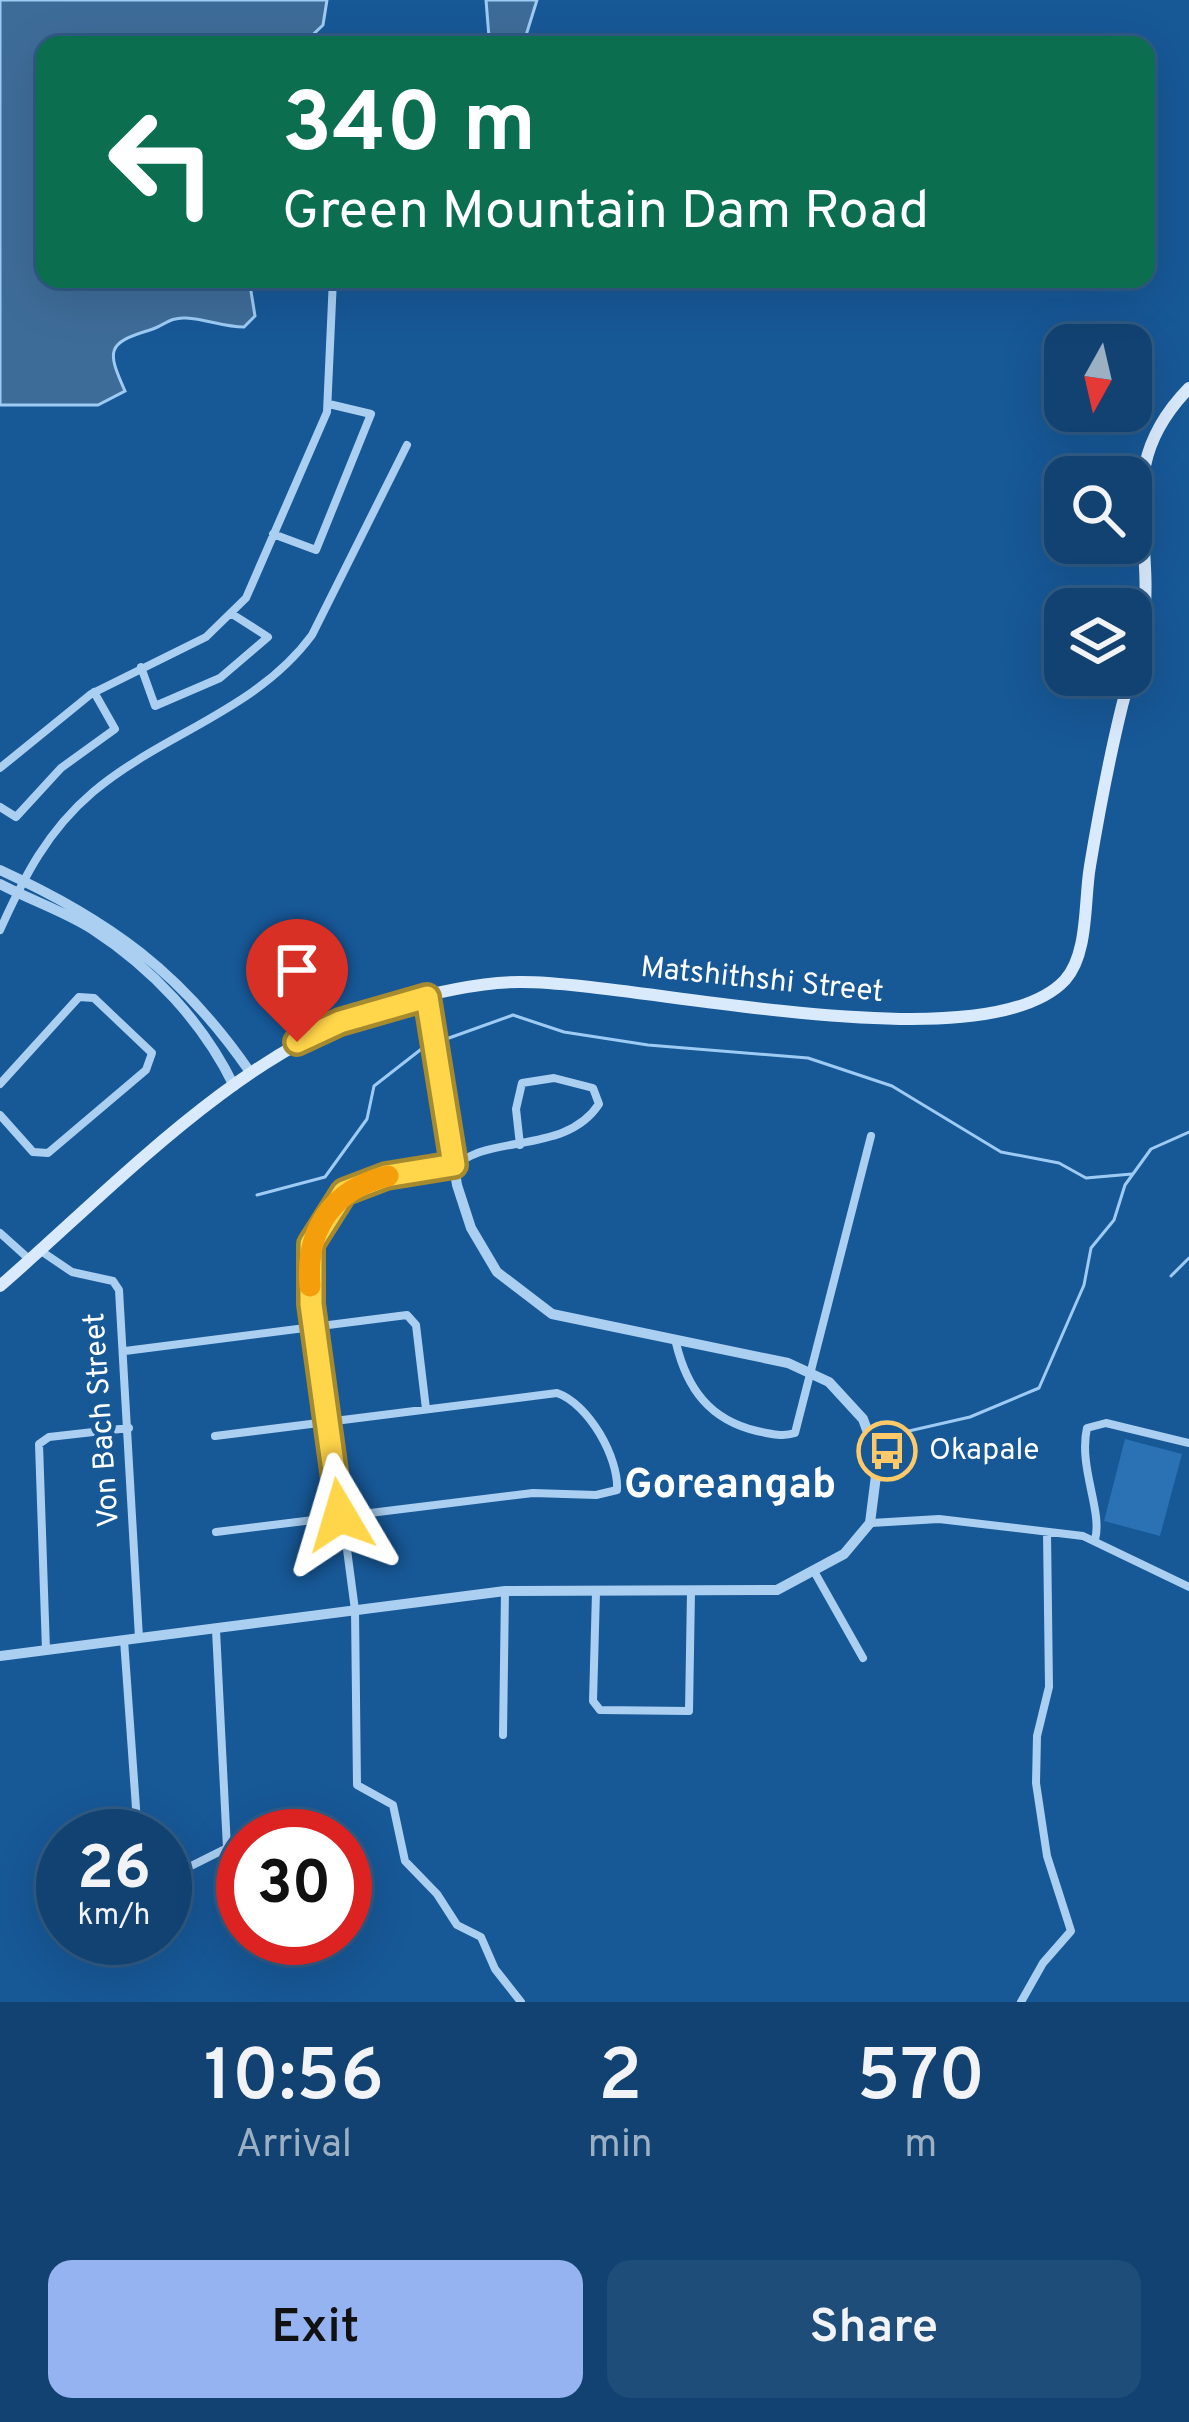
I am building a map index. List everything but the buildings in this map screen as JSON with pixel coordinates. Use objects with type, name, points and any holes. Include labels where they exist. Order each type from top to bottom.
[{"type":"main road","name":"Matshithshi Street","points":[[0,1286],[250,1072],[330,1026],[427,997],[533,982],[883,1019],[992,1010],[1042,996],[1065,980],[1078,953],[1098,810],[1143,629],[1143,470],[1153,430],[1189,388]]},
{"type":"street","points":[[0,768],[54,718],[94,692],[206,637],[246,598],[329,404],[327,322],[333,288]]},
{"type":"street","points":[[274,534],[316,550],[358,454],[371,414],[329,404]]},
{"type":"street","points":[[0,930],[44,843],[94,790],[234,705],[293,661],[312,635],[407,445]]},
{"type":"street","points":[[141,668],[155,706],[220,678],[268,638],[232,614]]},
{"type":"street","points":[[0,807],[16,817],[61,768],[115,729],[94,692]]},
{"type":"street","points":[[0,870],[121,933],[216,1022],[250,1072]]},
{"type":"street","points":[[0,884],[89,927],[116,946],[190,1014],[212,1041],[234,1086]]},
{"type":"street","points":[[0,1084],[79,997],[94,998],[152,1053],[146,1070],[48,1154],[33,1152],[0,1115]]},
{"type":"street","points":[[0,1656],[506,1592],[777,1590],[844,1554],[870,1523],[879,1480],[872,1439],[848,1398],[810,1372],[552,1314],[517,1292],[482,1253],[464,1210],[454,1165],[427,997]]},
{"type":"street","points":[[520,1145],[516,1109],[522,1083],[554,1078],[593,1088],[599,1104],[592,1114],[520,1145],[480,1152],[454,1165],[362,1182],[332,1205],[308,1255],[355,1610],[357,1785],[394,1805],[405,1861],[437,1894],[457,1925],[484,1941],[495,1969],[521,2002]]},
{"type":"street","points":[[676,1343],[682,1367],[716,1417],[760,1432],[795,1433],[871,1136]]},
{"type":"street","points":[[0,1233],[36,1256]]},
{"type":"street","name":"Von Bach Street","points":[[36,1256],[73,1272],[113,1280],[125,1351],[140,1638]]},
{"type":"street","points":[[125,1351],[314,1325],[413,1318],[426,1409]]},
{"type":"street","points":[[215,1436],[544,1393],[567,1396],[606,1445],[618,1475],[617,1490],[533,1493],[216,1532]]},
{"type":"street","points":[[1095,1540],[1098,1528],[1086,1480],[1087,1428],[1106,1424],[1189,1443]]},
{"type":"street","points":[[46,1650],[39,1444],[49,1437],[130,1428]]},
{"type":"street","points":[[870,1523],[939,1519],[1095,1540],[1189,1587]]},
{"type":"street","points":[[1021,2002],[1042,1963],[1071,1931],[1047,1856],[1036,1783],[1037,1736],[1049,1687],[1048,1532]]},
{"type":"street","points":[[814,1573],[863,1658]]},
{"type":"street","points":[[596,1592],[593,1701],[600,1710],[637,1714],[689,1711],[692,1591]]},
{"type":"street","points":[[503,1735],[506,1592]]},
{"type":"street","points":[[192,1866],[227,1848],[216,1630]]},
{"type":"street","points":[[124,1640],[136,1809]]},
{"type":"shaded area","points":[[0,0],[327,0],[323,25],[311,36],[36,36],[36,288],[250,288],[255,316],[244,327],[175,319],[125,339],[113,358],[125,391],[98,405],[0,405]]},
{"type":"shaded area","points":[[486,0],[537,0],[526,36],[489,36]]},
{"type":"shaded area","points":[[1125,1439],[1182,1454],[1160,1536],[1104,1521]]},
{"type":"waterway","points":[[449,1038],[513,1015],[564,1032],[648,1045],[808,1058],[892,1086],[1001,1152],[1059,1163],[1086,1178],[1132,1174]]},
{"type":"waterway","points":[[257,1195],[325,1177],[367,1119],[374,1086],[424,1047]]},
{"type":"waterway","points":[[887,1436],[970,1417],[1039,1388],[1084,1285],[1091,1248],[1114,1220],[1125,1185],[1151,1149],[1189,1132]]},
{"type":"waterway","points":[[1171,1276],[1189,1258]]},
{"type":"slow traffic","points":[[310,1286],[308,1255],[332,1205],[362,1182],[388,1176]]},
{"type":"place","name":"Okapale","points":[[887,1451]]},
{"type":"district","name":"Goreangab","points":[[730,1486]]},
{"type":"route","points":[[297,1042],[340,1022],[427,997],[454,1165],[362,1182],[332,1205],[311,1244],[311,1304],[340,1515]]}]
